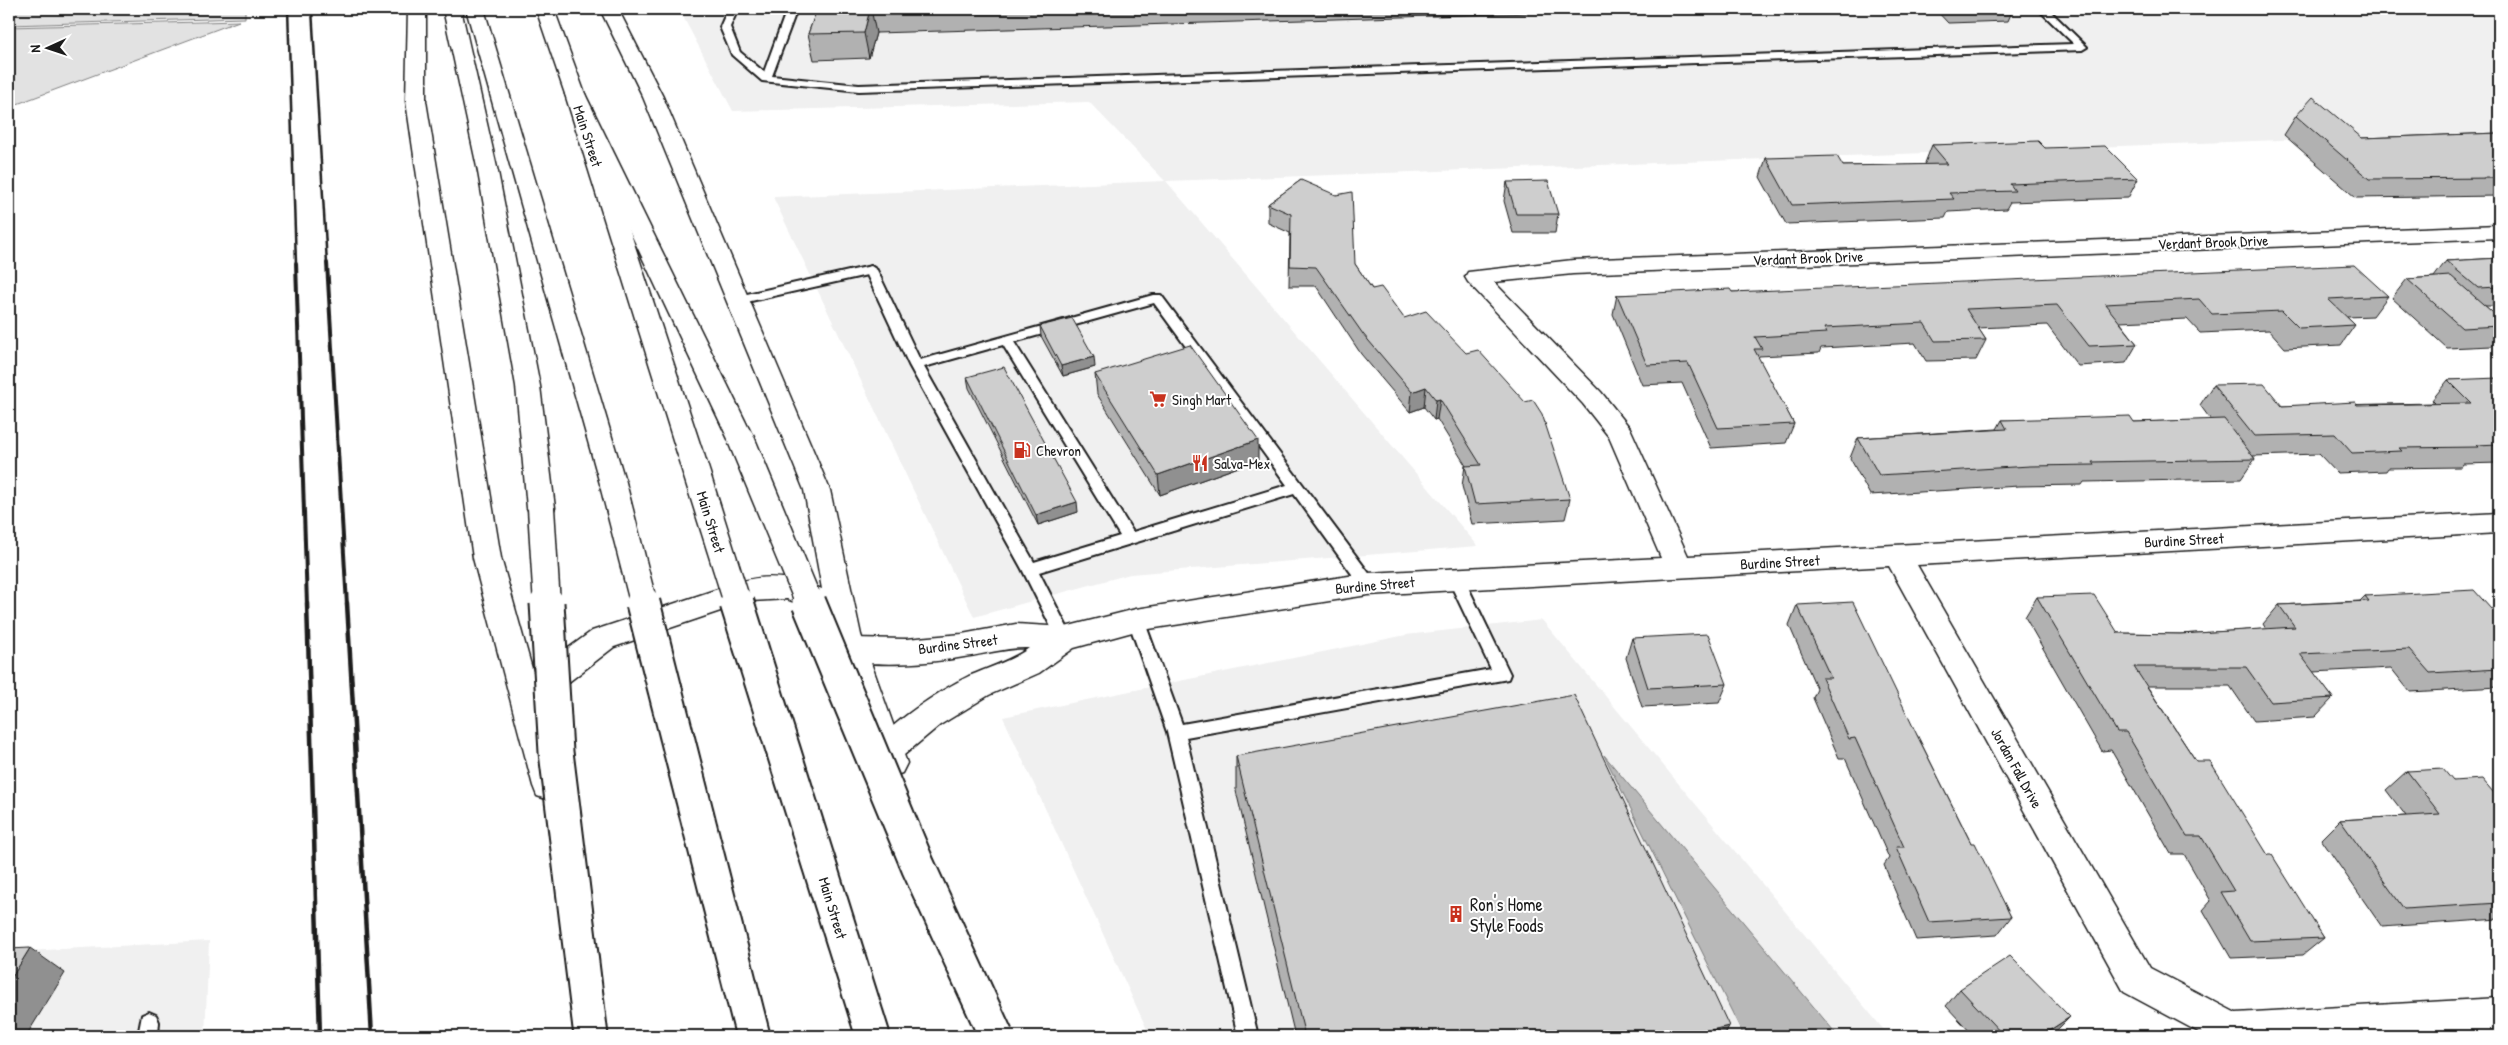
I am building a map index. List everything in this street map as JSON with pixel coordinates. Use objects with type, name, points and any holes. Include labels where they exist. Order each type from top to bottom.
[{"type":"main road","points":[[416,9],[416,102],[487,558],[556,810],[597,1036]]},
{"type":"main road","points":[[452,9],[488,172],[528,386],[541,508],[556,752],[591,1036]]},
{"type":"main road","points":[[475,9],[613,484],[753,1036]]},
{"type":"main road","name":"Main Street","points":[[545,9],[575,94],[691,456],[873,1036]]},
{"type":"main road","points":[[609,9],[653,97],[816,490],[848,642],[994,1036]]},
{"type":"main road","points":[[575,94],[741,439],[918,866],[994,1036]]},
{"type":"main road","name":"Verdant Brook Drive","points":[[1679,567],[1621,434],[1592,398],[1476,278],[1573,267],[2499,231]]},
{"type":"main road","name":"Burdine Street","points":[[848,642],[906,651],[962,646],[1016,636],[1065,638],[1136,620],[1368,584],[2499,524]]},
{"type":"main road","name":"Jordan Fall Drive","points":[[1897,555],[2137,980],[2233,1031],[2499,1016]]},
{"type":"main road","points":[[537,741],[542,702],[559,672],[603,639],[749,590],[788,588],[821,600],[848,642]]},
{"type":"main road","name":"Burdine Street","points":[[887,751],[929,716],[978,686],[1028,665],[1065,638]]},
{"type":"lane","points":[[734,9],[725,27],[736,53],[766,79],[859,88],[2082,47],[2043,9]]},
{"type":"lane","points":[[766,79],[792,9]]},
{"type":"lane","points":[[738,300],[871,270],[916,365],[1030,569],[1065,638]]},
{"type":"lane","points":[[916,365],[1158,298],[1368,584]]},
{"type":"lane","points":[[1006,340],[1128,539]]},
{"type":"lane","points":[[1030,569],[1296,488]]},
{"type":"lane","points":[[1176,732],[1502,674],[1456,579]]},
{"type":"lane","points":[[1136,620],[1176,732],[1248,1036]]},
{"type":"shaded area","points":[[9,9],[245,9],[245,18],[9,25]]},
{"type":"shaded area","points":[[679,9],[2499,9],[2499,132],[1166,181],[1478,546],[1130,574],[974,617],[773,197],[1165,181],[1089,102],[733,111]]},
{"type":"shaded area","points":[[239,21],[9,107],[9,27]]},
{"type":"shaded area","points":[[1542,620],[1889,1036],[1150,1036],[1003,717],[1406,635]]},
{"type":"shaded area","points":[[1604,755],[1838,1036],[1744,1036]]},
{"type":"shaded area","points":[[209,941],[205,1036],[9,1036],[9,952]]},
{"type":"building","points":[[817,9],[870,9],[864,33],[808,34]]},
{"type":"building","points":[[2313,97],[2362,138],[2499,133],[2499,178],[2369,179],[2296,116]]},
{"type":"building","points":[[2038,141],[2045,148],[2105,146],[2138,179],[2010,184],[2015,191],[1949,193],[1954,199],[1792,205],[1766,158],[1837,156],[1843,166],[1948,164],[1932,145]]},
{"type":"building","points":[[1301,180],[1336,195],[1352,192],[1355,264],[1372,289],[1381,287],[1404,318],[1426,311],[1466,353],[1478,350],[1525,402],[1533,400],[1542,414],[1570,499],[1475,504],[1465,466],[1481,465],[1440,399],[1436,400],[1426,387],[1412,392],[1363,334],[1316,267],[1290,266],[1291,214],[1268,204]]},
{"type":"building","points":[[1548,181],[1558,214],[1516,214],[1507,182]]},
{"type":"building","points":[[2499,258],[2499,287],[2478,288],[2446,261]]},
{"type":"building","points":[[2354,265],[2388,296],[2328,299],[2355,325],[2299,328],[2282,311],[2212,314],[2199,299],[2105,304],[2137,344],[2089,346],[2057,305],[1966,309],[1986,340],[1935,341],[1924,323],[1824,328],[1827,333],[1755,337],[1762,349],[1754,349],[1794,424],[1718,428],[1688,363],[1647,365],[1617,295],[1730,289],[1732,292]]},
{"type":"building","points":[[2451,276],[2499,318],[2499,326],[2462,328],[2407,279]]},
{"type":"building","points":[[1072,318],[1094,357],[1061,366],[1040,326]]},
{"type":"building","points":[[1190,345],[1258,440],[1158,475],[1095,374]]},
{"type":"building","name":"Chevron","points":[[1004,367],[1077,502],[1036,515],[967,377]]},
{"type":"building","points":[[2498,378],[2499,444],[2476,445],[2478,447],[2399,448],[2402,451],[2352,453],[2335,434],[2254,436],[2213,385],[2264,384],[2282,406],[2355,402],[2357,405],[2471,403],[2448,380]]},
{"type":"building","points":[[2130,416],[2134,422],[2224,419],[2255,459],[2092,462],[2094,465],[2030,466],[1879,475],[1858,438],[2007,429],[2002,420]]},
{"type":"building","points":[[2474,590],[2491,609],[2499,609],[2499,669],[2430,673],[2409,649],[2300,654],[2333,698],[2271,702],[2246,667],[2134,667],[2196,761],[2210,761],[2268,855],[2272,855],[2324,938],[2250,941],[2221,892],[2234,891],[2201,836],[2187,836],[2126,732],[2117,732],[2037,597],[2094,595],[2118,633],[2180,634],[2295,627],[2279,605],[2369,601],[2365,596]]},
{"type":"building","points":[[1853,602],[1971,843],[1975,843],[2011,917],[1929,922],[1896,847],[1904,847],[1855,738],[1849,739],[1822,678],[1831,678],[1797,605]]},
{"type":"building","points":[[1708,634],[1727,684],[1648,688],[1632,638]]},
{"type":"building","name":"Ron's Home Style Foods","points":[[1574,695],[1729,1026],[1685,1036],[1305,1036],[1236,756]]},
{"type":"building","points":[[2443,769],[2453,781],[2482,779],[2499,799],[2499,903],[2404,909],[2340,820],[2440,814],[2407,771]]},
{"type":"building","points":[[30,948],[9,982],[9,949]]},
{"type":"building","points":[[2010,956],[2070,1017],[2041,1036],[2004,1036],[1960,989]]},
{"type":"railway","points":[[288,9],[296,264]]},
{"type":"railway","points":[[312,9],[327,264]]},
{"type":"railway","points":[[296,263],[307,605]]},
{"type":"railway","points":[[327,263],[347,605]]},
{"type":"railway","points":[[307,603],[320,1036]]},
{"type":"railway","points":[[347,603],[372,1036]]},
{"type":"place","name":"Singh Mart","points":[[1158,399]]},
{"type":"place","name":"Chevron","points":[[1022,450]]},
{"type":"place","name":"Salva-Mex","points":[[1200,463]]},
{"type":"place","name":"Ron's Home Style Foods","points":[[1456,914]]}]
